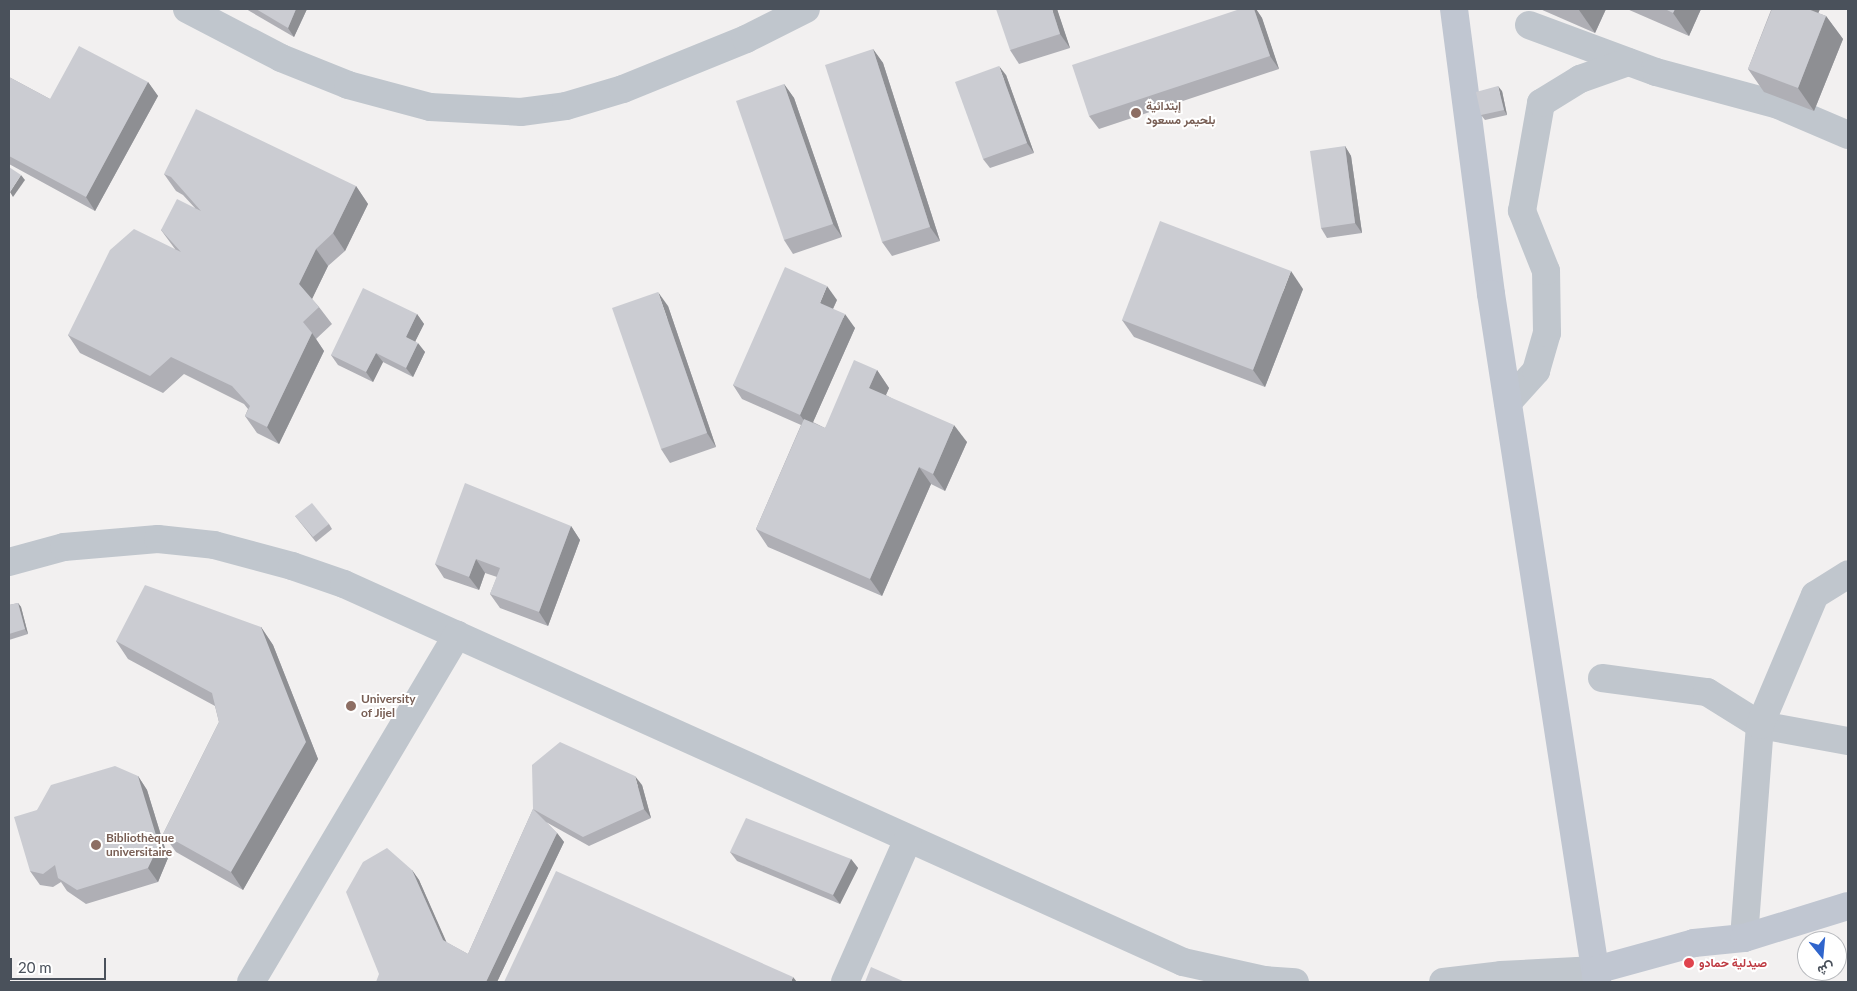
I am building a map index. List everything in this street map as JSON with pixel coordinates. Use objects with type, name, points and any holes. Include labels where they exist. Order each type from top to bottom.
[{"type":"main road","points":[[1454,9],[1508,402],[1596,976],[1694,943],[1744,938],[1848,906]]},
{"type":"street","points":[[187,9],[281,58],[348,85],[430,107],[521,112],[566,106],[632,86],[746,39],[806,9]]},
{"type":"street","points":[[1529,25],[1628,62],[1778,105],[1848,135]]},
{"type":"street","points":[[1508,402],[1536,371],[1547,333],[1546,271],[1522,211],[1542,103],[1580,79],[1628,62]]},
{"type":"street","points":[[9,562],[64,547],[120,540],[175,539],[214,545],[318,574],[1183,962],[1264,980],[1294,982]]},
{"type":"street","points":[[1744,938],[1760,725],[1815,595],[1848,574]]},
{"type":"street","points":[[251,982],[457,635]]},
{"type":"street","points":[[1602,678],[1707,692],[1760,725],[1848,741]]},
{"type":"street","points":[[845,982],[908,839]]},
{"type":"street","points":[[1443,982],[1501,975],[1596,976]]},
{"type":"building","points":[[256,9],[296,9],[288,28]]},
{"type":"building","points":[[996,9],[1052,9],[1060,34],[1010,50]]},
{"type":"building","points":[[1240,9],[1254,9],[1270,56],[1089,116],[1072,65]]},
{"type":"building","points":[[1665,9],[1675,9],[1673,13]]},
{"type":"building","points":[[1772,9],[1808,9],[1826,16],[1798,88],[1748,69]]},
{"type":"building","points":[[79,46],[148,82],[86,197],[9,156],[9,77],[50,99]]},
{"type":"building","points":[[873,49],[930,227],[882,242],[825,65]]},
{"type":"building","points":[[999,66],[1027,143],[983,159],[955,82]]},
{"type":"building","points":[[784,84],[833,224],[784,240],[736,101]]},
{"type":"building","points":[[1498,86],[1504,110],[1481,115],[1476,92]]},
{"type":"building","points":[[196,109],[356,186],[333,233],[316,249],[299,284],[319,307],[303,322],[312,333],[267,427],[245,416],[250,406],[232,386],[171,357],[150,376],[68,335],[110,250],[134,229],[181,252],[161,230],[177,199],[201,211],[171,177],[164,174]]},
{"type":"building","points":[[1345,146],[1355,223],[1321,228],[1310,151]]},
{"type":"building","points":[[9,167],[21,175],[10,192],[9,192]]},
{"type":"building","points":[[1160,221],[1291,271],[1253,370],[1122,320]]},
{"type":"building","points":[[785,267],[827,286],[820,303],[845,314],[800,415],[733,385]]},
{"type":"building","points":[[363,288],[417,314],[406,337],[418,343],[406,368],[376,353],[366,372],[331,355]]},
{"type":"building","points":[[658,292],[707,433],[661,449],[612,308]]},
{"type":"building","points":[[854,360],[877,370],[869,388],[954,425],[933,474],[919,467],[870,579],[756,529],[804,419],[825,428]]},
{"type":"building","points":[[465,483],[571,526],[539,612],[490,594],[500,568],[476,559],[469,577],[435,564]]},
{"type":"building","points":[[312,503],[329,524],[313,537],[295,516]]},
{"type":"building","points":[[145,585],[261,627],[306,742],[231,872],[163,834],[219,722],[212,693],[116,641]]},
{"type":"building","points":[[18,603],[25,629],[9,634],[9,605]]},
{"type":"building","points":[[560,742],[635,776],[644,809],[583,837],[533,809],[532,765]]},
{"type":"building","name":"Bibliothèque universitaire","points":[[115,766],[138,776],[159,845],[148,868],[77,890],[58,878],[55,865],[43,874],[30,871],[14,817],[37,810],[51,785]]},
{"type":"building","points":[[533,809],[557,833],[486,982],[376,982],[379,974],[346,892],[363,862],[387,848],[412,870],[443,940],[468,954]]},
{"type":"building","points":[[746,818],[851,859],[833,895],[730,852]]},
{"type":"building","points":[[556,871],[793,977],[791,982],[504,982]]},
{"type":"building","points":[[871,967],[905,982],[865,982]]},
{"type":"place","name":"إبتدائية بلحيمر مسعود","points":[[1136,113]]},
{"type":"place","name":"University of Jijel","points":[[351,706]]},
{"type":"place","name":"Bibliothèque universitaire","points":[[96,845]]},
{"type":"place","name":"صيدلية حمادو","points":[[1689,963]]}]
